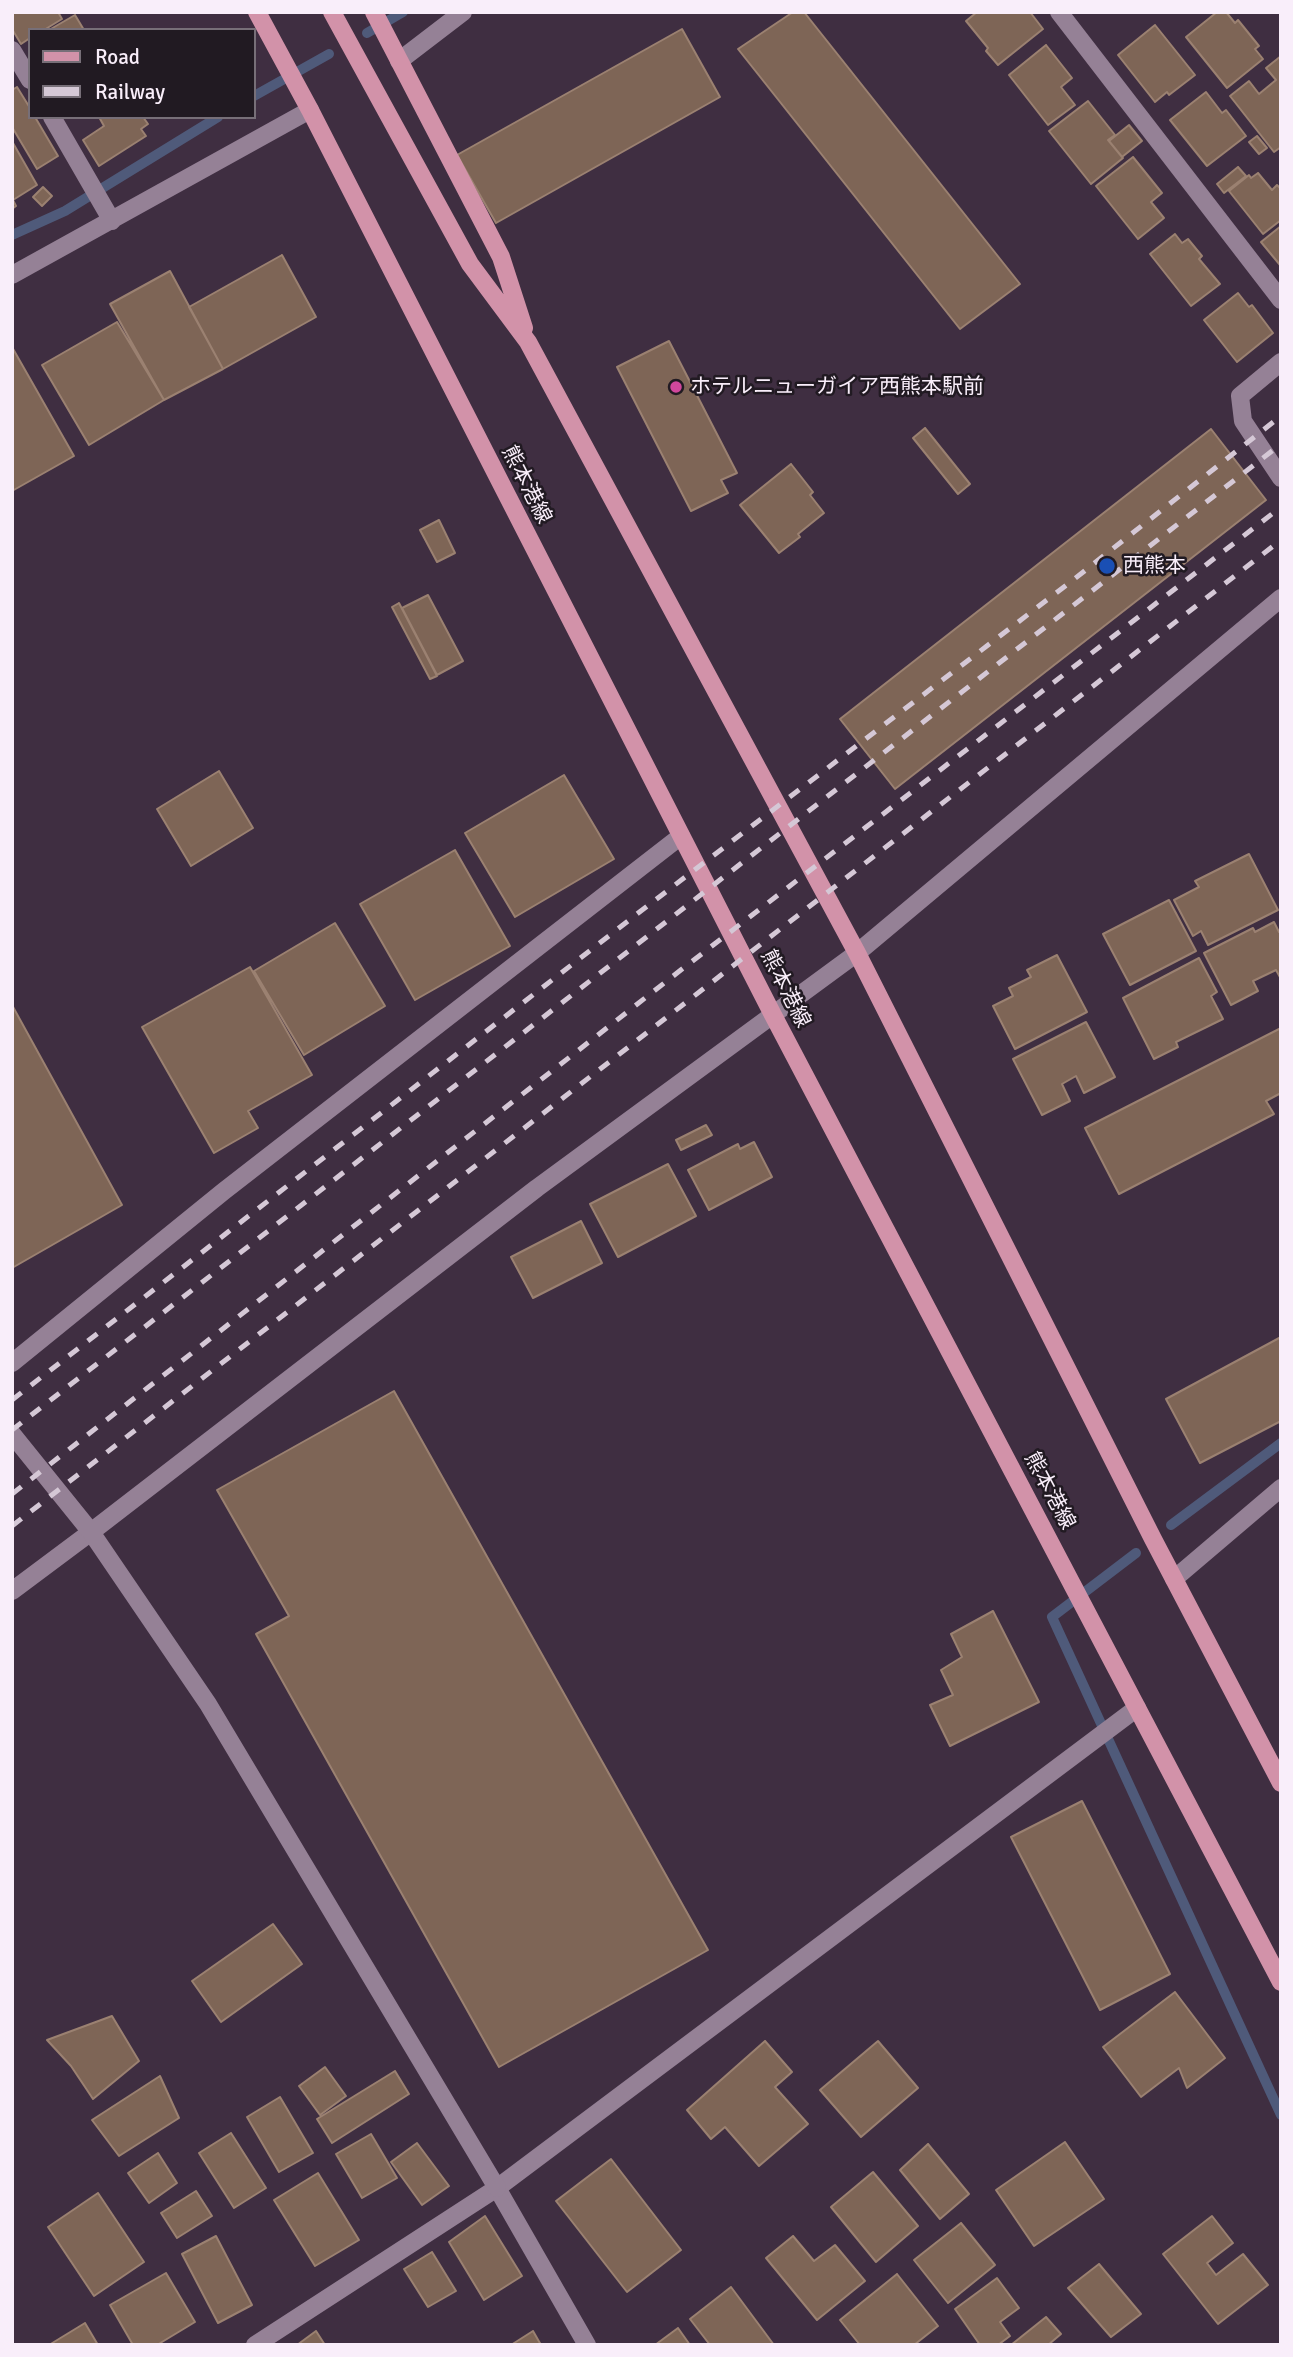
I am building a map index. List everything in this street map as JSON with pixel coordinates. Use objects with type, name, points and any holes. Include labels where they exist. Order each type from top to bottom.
[{"type":"main road","name":"熊本港線","points":[[257,12],[310,110],[773,1015],[1281,1982]]},
{"type":"main road","points":[[332,12],[470,264],[528,342],[857,953],[1174,1579],[1281,1783]]},
{"type":"main road","points":[[374,12],[501,257],[528,342]]},
{"type":"street","points":[[399,61],[463,12]]},
{"type":"street","points":[[1059,12],[1281,300]]},
{"type":"street","points":[[12,50],[28,77]]},
{"type":"street","points":[[12,275],[310,110]]},
{"type":"street","points":[[53,119],[112,221]]},
{"type":"street","points":[[1281,362],[1240,396],[1243,421],[1281,478]]},
{"type":"street","points":[[12,1591],[537,1188],[857,953],[1281,598]]},
{"type":"street","points":[[12,1363],[225,1191],[681,836]]},
{"type":"street","points":[[12,1434],[91,1532],[208,1704],[497,2188],[587,2345]]},
{"type":"street","points":[[1174,1579],[1281,1489]]},
{"type":"street","points":[[255,2345],[497,2188],[1137,1708]]},
{"type":"building","points":[[12,12],[58,12],[62,19],[47,28],[28,28],[28,39],[21,44],[12,29]]},
{"type":"building","points":[[793,12],[804,12],[1020,284],[960,329],[738,49]]},
{"type":"building","points":[[977,12],[1030,12],[1043,29],[998,65],[966,21]]},
{"type":"building","points":[[1217,12],[1226,12],[1235,23],[1238,20],[1259,46],[1255,49],[1263,59],[1227,88],[1186,37]]},
{"type":"building","points":[[75,15],[83,28],[52,28]]},
{"type":"building","points":[[1155,25],[1195,75],[1155,102],[1118,55]]},
{"type":"building","points":[[682,29],[720,97],[496,223],[457,155]]},
{"type":"building","points":[[1046,45],[1072,78],[1061,87],[1075,105],[1048,125],[1009,75]]},
{"type":"building","points":[[1281,56],[1281,147],[1274,152],[1230,96],[1249,81],[1259,94],[1276,80],[1266,68]]},
{"type":"building","points":[[17,87],[28,105],[28,119],[36,119],[58,156],[37,169],[12,127],[12,90]]},
{"type":"building","points":[[1206,92],[1222,113],[1226,110],[1246,136],[1207,166],[1170,120]]},
{"type":"building","points":[[1088,101],[1115,135],[1108,140],[1123,158],[1091,184],[1049,131]]},
{"type":"building","points":[[100,119],[144,119],[148,124],[141,129],[146,136],[99,166],[83,140],[104,126]]},
{"type":"building","points":[[1129,125],[1142,141],[1122,157],[1109,141]]},
{"type":"building","points":[[1257,136],[1267,148],[1259,154],[1249,142]]},
{"type":"building","points":[[13,143],[37,185],[13,200],[16,206],[12,209]]},
{"type":"building","points":[[1133,157],[1162,193],[1151,202],[1164,218],[1138,239],[1096,186]]},
{"type":"building","points":[[1238,167],[1246,176],[1224,193],[1217,184]]},
{"type":"building","points":[[1258,173],[1272,190],[1277,185],[1281,189],[1281,220],[1263,234],[1229,191],[1249,175],[1251,178]]},
{"type":"building","points":[[43,187],[52,196],[42,206],[33,197]]},
{"type":"building","points":[[1281,226],[1281,265],[1280,265],[1261,242]]},
{"type":"building","points":[[1175,234],[1182,243],[1188,239],[1202,256],[1199,259],[1220,284],[1191,306],[1150,254]]},
{"type":"building","points":[[282,255],[316,317],[223,369],[189,307]]},
{"type":"building","points":[[170,271],[223,369],[164,400],[110,304]]},
{"type":"building","points":[[1238,293],[1249,307],[1252,305],[1273,333],[1237,362],[1204,320]]},
{"type":"building","points":[[117,322],[164,400],[89,445],[42,365]]},
{"type":"building","points":[[669,341],[737,473],[721,480],[728,493],[691,511],[617,367]]},
{"type":"building","points":[[12,347],[74,456],[12,491]]},
{"type":"building","points":[[925,428],[970,484],[958,494],[913,438]]},
{"type":"building","points":[[1211,429],[1266,500],[895,789],[840,719]]},
{"type":"building","points":[[791,464],[813,492],[810,495],[824,513],[779,553],[740,505]]},
{"type":"building","points":[[439,520],[455,553],[437,562],[420,530]]},
{"type":"building","points":[[428,595],[463,661],[437,675],[402,608]]},
{"type":"building","points":[[399,603],[437,676],[430,679],[392,607]]},
{"type":"building","points":[[219,771],[253,828],[191,866],[157,809]]},
{"type":"building","points":[[564,775],[614,859],[515,917],[465,833]]},
{"type":"building","points":[[455,850],[510,946],[415,1000],[360,904]]},
{"type":"building","points":[[1249,854],[1278,910],[1208,945],[1201,931],[1193,936],[1174,900],[1199,887],[1195,881]]},
{"type":"building","points":[[1169,900],[1196,951],[1130,985],[1103,934]]},
{"type":"building","points":[[1274,922],[1279,932],[1281,931],[1281,979],[1276,970],[1253,981],[1258,991],[1231,1005],[1204,953],[1253,928],[1255,932]]},
{"type":"building","points":[[335,923],[385,1006],[304,1055],[254,971]]},
{"type":"building","points":[[1057,955],[1087,1012],[1015,1049],[993,1006],[1013,996],[1009,988],[1031,977],[1027,970]]},
{"type":"building","points":[[1199,958],[1217,992],[1211,996],[1223,1019],[1176,1042],[1178,1047],[1154,1059],[1123,998]]},
{"type":"building","points":[[250,967],[312,1075],[248,1111],[258,1128],[214,1153],[142,1027]]},
{"type":"building","points":[[12,1005],[122,1205],[12,1268]]},
{"type":"building","points":[[1086,1022],[1115,1077],[1084,1093],[1076,1076],[1062,1084],[1070,1101],[1042,1115],[1013,1059]]},
{"type":"building","points":[[1281,1028],[1281,1093],[1266,1101],[1274,1114],[1119,1194],[1085,1128]]},
{"type":"building","points":[[706,1125],[712,1135],[681,1150],[676,1140]]},
{"type":"building","points":[[754,1142],[772,1177],[709,1210],[688,1170],[738,1144],[740,1149]]},
{"type":"building","points":[[668,1164],[696,1216],[618,1257],[590,1204]]},
{"type":"building","points":[[581,1221],[602,1263],[533,1298],[511,1257]]},
{"type":"building","points":[[1281,1337],[1281,1421],[1200,1463],[1166,1399]]},
{"type":"building","points":[[394,1391],[708,1950],[499,2067],[256,1634],[289,1616],[217,1490]]},
{"type":"building","points":[[993,1611],[1039,1702],[950,1746],[930,1705],[953,1695],[941,1670],[962,1657],[951,1634]]},
{"type":"building","points":[[1082,1801],[1170,1974],[1100,2010],[1011,1837]]},
{"type":"building","points":[[273,1924],[302,1964],[221,2022],[192,1981]]},
{"type":"building","points":[[1175,1992],[1225,2058],[1187,2088],[1179,2068],[1141,2097],[1103,2047]]},
{"type":"building","points":[[112,2016],[139,2061],[93,2099],[71,2066],[47,2040]]},
{"type":"building","points":[[765,2041],[792,2072],[775,2087],[808,2124],[759,2166],[725,2127],[711,2139],[687,2110]]},
{"type":"building","points":[[878,2041],[918,2088],[861,2137],[820,2090]]},
{"type":"building","points":[[325,2067],[346,2096],[320,2115],[299,2086]]},
{"type":"building","points":[[395,2071],[409,2094],[332,2143],[317,2119]]},
{"type":"building","points":[[160,2076],[179,2118],[119,2156],[92,2120]]},
{"type":"building","points":[[280,2097],[313,2153],[279,2172],[247,2117]]},
{"type":"building","points":[[231,2133],[266,2188],[234,2208],[199,2153]]},
{"type":"building","points":[[371,2134],[397,2178],[362,2198],[336,2154]]},
{"type":"building","points":[[1065,2142],[1104,2199],[1034,2246],[996,2190]]},
{"type":"building","points":[[417,2143],[449,2186],[422,2205],[391,2162]]},
{"type":"building","points":[[928,2144],[969,2194],[940,2219],[900,2170]]},
{"type":"building","points":[[158,2153],[177,2183],[149,2203],[128,2173]]},
{"type":"building","points":[[611,2159],[681,2250],[627,2292],[556,2201]]},
{"type":"building","points":[[873,2172],[918,2226],[876,2262],[831,2207]]},
{"type":"building","points":[[318,2173],[359,2240],[315,2266],[274,2200]]},
{"type":"building","points":[[196,2191],[212,2216],[177,2238],[161,2213]]},
{"type":"building","points":[[98,2193],[144,2262],[94,2296],[48,2227]]},
{"type":"building","points":[[485,2216],[522,2276],[484,2300],[449,2242]]},
{"type":"building","points":[[1212,2216],[1233,2243],[1207,2263],[1216,2275],[1243,2254],[1268,2285],[1218,2324],[1163,2254]]},
{"type":"building","points":[[961,2223],[995,2265],[948,2303],[914,2260]]},
{"type":"building","points":[[216,2236],[252,2305],[218,2323],[182,2254]]},
{"type":"building","points":[[793,2236],[814,2261],[835,2245],[865,2281],[817,2320],[766,2258]]},
{"type":"building","points":[[432,2252],[456,2291],[428,2307],[404,2269]]},
{"type":"building","points":[[1099,2264],[1141,2314],[1111,2337],[1068,2288]]},
{"type":"building","points":[[166,2273],[195,2322],[157,2345],[133,2345],[110,2305]]},
{"type":"building","points":[[897,2274],[938,2326],[914,2345],[860,2345],[840,2320]]},
{"type":"building","points":[[997,2278],[1019,2308],[1000,2322],[1010,2336],[998,2345],[980,2345],[955,2309]]},
{"type":"building","points":[[731,2287],[774,2345],[710,2345],[690,2319]]},
{"type":"building","points":[[1046,2317],[1061,2334],[1048,2345],[1011,2345]]},
{"type":"building","points":[[85,2323],[98,2345],[49,2345]]},
{"type":"building","points":[[678,2328],[690,2345],[655,2345]]},
{"type":"building","points":[[316,2331],[325,2345],[297,2345]]},
{"type":"building","points":[[533,2331],[541,2345],[511,2345]]},
{"type":"waterway","points":[[367,33],[403,12]]},
{"type":"waterway","points":[[256,95],[329,54]]},
{"type":"waterway","points":[[12,235],[65,211],[215,119]]},
{"type":"waterway","points":[[1171,1525],[1281,1443]]},
{"type":"waterway","points":[[1136,1553],[1052,1617],[1281,2115]]},
{"type":"railway","points":[[12,1400],[637,914],[1073,580],[1281,416]]},
{"type":"railway","points":[[12,1430],[1281,444]]},
{"type":"railway","points":[[12,1494],[677,973],[1281,507]]},
{"type":"railway","points":[[12,1526],[1281,540]]},
{"type":"place","name":"ホテルニューガイア西熊本駅前","points":[[676,387]]},
{"type":"place","name":"西熊本","points":[[1107,566]]}]
